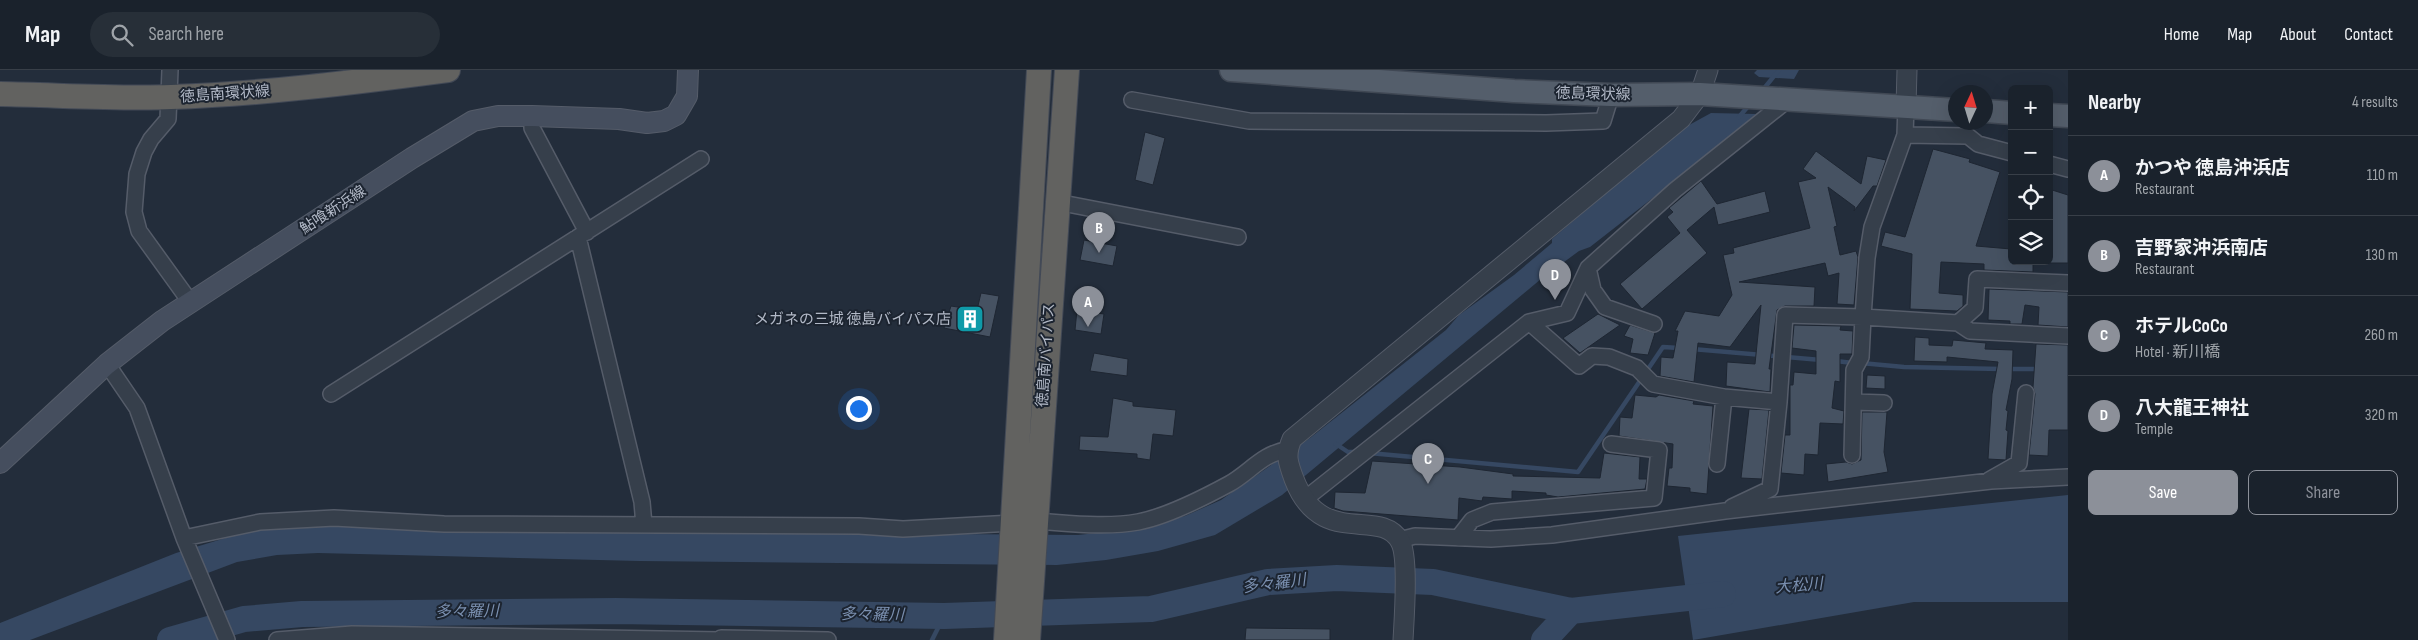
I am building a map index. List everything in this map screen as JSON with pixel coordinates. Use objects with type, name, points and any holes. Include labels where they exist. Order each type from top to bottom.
[{"type":"highway","name":"徳島南環状線","points":[[0,94],[170,97],[309,88],[448,70]]},
{"type":"highway","name":"徳島南バイパス","points":[[1028,640],[1024,525],[1039,70]]},
{"type":"highway","name":"徳島南バイパス","points":[[1006,640],[1024,525],[1057,202],[1067,70]]},
{"type":"main road","name":"鮎喰新浜線","points":[[0,463],[107,364],[162,321],[412,158],[473,121],[498,116],[532,116],[619,119],[647,123],[664,121],[676,115],[687,96],[688,70]]},
{"type":"main road","name":"徳島環状線","points":[[1232,70],[1504,91],[1611,95],[1700,94],[1786,97],[1948,109]]},
{"type":"main road","points":[[1993,112],[2008,113]]},
{"type":"main road","points":[[2053,115],[2068,116]]},
{"type":"street","points":[[170,70],[168,119],[151,139],[144,152],[136,174],[134,212],[139,231],[191,303]]},
{"type":"street","points":[[1403,640],[1402,549],[1392,532],[1378,526],[1342,524],[1314,511],[1302,495],[1287,454],[1292,439],[1681,119],[1700,94],[1708,70]]},
{"type":"street","points":[[1852,454],[1854,370],[1860,357],[1867,258],[1872,227],[1905,135],[1907,70]]},
{"type":"street","points":[[1132,100],[1249,121],[1546,123],[1603,121],[1611,95]]},
{"type":"street","points":[[1302,495],[1529,322],[1567,313],[1588,268],[1675,190],[1786,97]]},
{"type":"street","points":[[532,116],[532,128],[582,235],[642,502],[644,525]]},
{"type":"street","points":[[1905,135],[1958,130]]},
{"type":"street","points":[[1969,130],[1978,144],[2008,153]]},
{"type":"street","points":[[332,394],[701,159]]},
{"type":"street","points":[[2053,165],[2068,169]]},
{"type":"street","points":[[1057,202],[1238,237]]},
{"type":"street","points":[[1588,268],[1593,290],[1604,307],[1654,324]]},
{"type":"street","points":[[1958,323],[1975,308],[1977,279],[2068,283]]},
{"type":"street","points":[[1725,511],[1770,489],[1785,315],[1863,317],[1958,323],[1970,331],[2068,336]]},
{"type":"street","points":[[1529,322],[1579,366],[1592,356],[1609,357],[1637,368],[1653,384],[1724,397],[1779,402]]},
{"type":"street","points":[[107,364],[137,408],[186,542],[214,605],[227,640]]},
{"type":"street","points":[[1985,482],[2019,463],[2026,393]]},
{"type":"street","points":[[1717,464],[1724,397]]},
{"type":"street","points":[[1854,402],[1884,403]]},
{"type":"street","points":[[1458,538],[1472,520],[1492,512],[1654,498],[1659,450],[1611,444]]},
{"type":"street","points":[[186,542],[260,522],[334,518],[444,524],[903,528],[1138,522],[1186,504],[1231,483],[1268,455],[1277,451],[1287,454]]},
{"type":"street","points":[[1402,549],[1415,536],[1491,539],[1552,536],[1725,511],[1985,482],[2068,477]]},
{"type":"street","points":[[277,640],[352,634],[828,640]]},
{"type":"water","points":[[1757,70],[1799,70],[1794,79],[1759,77],[1754,73]]},
{"type":"water","points":[[1711,113],[1756,114],[1722,144],[1590,247],[1579,251],[1541,279],[1282,495],[1215,535],[1158,551],[1106,560],[1057,565],[639,561],[318,553],[277,555],[237,562],[30,640],[0,640],[0,623],[176,553],[255,529],[334,525],[517,531],[1078,535],[1133,529],[1185,516],[1221,500],[1310,438],[1446,330],[1459,315],[1514,275],[1552,243],[1552,239],[1680,130]]},
{"type":"water","points":[[2068,495],[2068,602],[1914,602],[1693,640],[1678,536]]},
{"type":"building","points":[[1145,132],[1165,138],[1153,185],[1135,180]]},
{"type":"building","points":[[1933,149],[1970,159],[1969,162],[2000,172],[1976,246],[2008,249],[2008,265],[2033,265],[2033,272],[1984,270],[1984,264],[1941,262],[1939,293],[1963,295],[1963,306],[1957,311],[1910,309],[1912,254],[1881,246],[1885,232],[1905,237]]},
{"type":"building","points":[[1816,151],[1861,184],[1867,156],[1886,160],[1877,186],[1873,186],[1854,211],[1855,207],[1828,187],[1837,226],[1834,227],[1840,255],[1856,251],[1858,257],[1854,305],[1837,304],[1839,273],[1828,276],[1825,263],[1739,282],[1815,287],[1814,306],[1785,306],[1777,310],[1769,369],[1771,369],[1770,392],[1726,386],[1727,362],[1755,364],[1761,305],[1730,347],[1698,343],[1694,382],[1660,376],[1661,357],[1673,358],[1678,331],[1675,331],[1685,311],[1719,316],[1732,295],[1723,255],[1734,253],[1733,248],[1810,228],[1798,182],[1816,178],[1803,169]]},
{"type":"building","points":[[1701,181],[1717,204],[1765,191],[1770,212],[1718,225],[1714,207],[1687,230],[1707,253],[1642,309],[1620,284],[1680,233],[1667,217],[1673,212],[1669,208]]},
{"type":"building","points":[[2053,190],[2068,195],[2068,263],[2053,263]]},
{"type":"building","points":[[1084,240],[1117,246],[1113,266],[1080,260]]},
{"type":"building","points":[[1989,289],[2068,292],[2068,327],[2038,325],[2039,307],[2025,305],[2022,324],[2010,324],[2010,321],[1988,320]]},
{"type":"building","name":"メガネの三城 徳島バイパス店","points":[[981,293],[999,296],[990,337],[944,328],[951,306],[977,310]]},
{"type":"building","points":[[1077,310],[1104,314],[1101,334],[1075,330]]},
{"type":"building","points":[[1598,314],[1620,325],[1580,353],[1563,338]]},
{"type":"building","points":[[1630,325],[1655,333],[1648,355],[1630,353],[1633,339],[1624,336]]},
{"type":"building","points":[[1794,325],[1841,326],[1840,330],[1853,331],[1852,354],[1840,354],[1840,382],[1835,381],[1832,408],[1844,411],[1843,424],[1820,423],[1818,455],[1805,454],[1804,475],[1781,473],[1785,435],[1790,435],[1790,385],[1793,385],[1794,372],[1816,374],[1816,351],[1792,348]]},
{"type":"building","points":[[1915,337],[1929,338],[1929,345],[1952,346],[1953,340],[1986,343],[1985,349],[2013,350],[2012,379],[2006,410],[2008,411],[2006,430],[2008,431],[2006,460],[1988,459],[1992,394],[1998,362],[1947,357],[1947,362],[1914,361]]},
{"type":"building","points":[[2036,344],[2068,345],[2068,430],[2049,430],[2048,456],[2029,455],[2035,394],[2033,387]]},
{"type":"building","points":[[1094,353],[1128,359],[1127,376],[1090,371]]},
{"type":"building","points":[[1867,375],[1885,376],[1885,389],[1866,388]]},
{"type":"building","points":[[1635,395],[1656,397],[1659,395],[1694,401],[1693,404],[1713,406],[1707,494],[1690,492],[1690,488],[1667,486],[1669,468],[1672,468],[1673,444],[1619,436],[1620,417],[1632,418]]},
{"type":"building","points":[[1113,398],[1133,402],[1133,406],[1176,410],[1173,436],[1153,434],[1150,460],[1137,458],[1137,454],[1079,450],[1080,436],[1108,437]]},
{"type":"building","points":[[1749,409],[1769,410],[1762,479],[1741,478]]},
{"type":"building","points":[[1862,412],[1887,412],[1884,452],[1888,472],[1828,482],[1826,464],[1846,462],[1852,464],[1861,460]]},
{"type":"building","points":[[1604,453],[1640,457],[1639,479],[1647,479],[1645,489],[1558,497],[1546,495],[1546,493],[1512,491],[1512,499],[1483,497],[1482,501],[1459,498],[1458,520],[1343,511],[1334,508],[1335,492],[1365,493],[1372,461],[1460,467],[1513,474],[1513,476],[1600,478]]},
{"type":"building","points":[[1246,628],[1330,629],[1330,640],[1245,640]]},
{"type":"waterway","points":[[1762,91],[1779,70]]},
{"type":"waterway","points":[[1739,117],[1750,104]]},
{"type":"waterway","points":[[1369,453],[1578,472],[1663,347],[1679,348]]},
{"type":"waterway","points":[[1692,349],[1821,360]]},
{"type":"waterway","points":[[1836,361],[1853,363]]},
{"type":"waterway","points":[[1861,363],[1904,367],[2001,369]]},
{"type":"waterway","points":[[2008,369],[2038,369]]},
{"type":"waterway","points":[[1336,444],[1348,452],[1356,452]]},
{"type":"waterway","name":"多々羅川","points":[[170,640],[244,619],[302,614],[616,611],[944,616],[1151,609],[1268,582],[1337,578],[1433,582],[1571,611],[1723,594]]},
{"type":"waterway","name":"大松川","points":[[1544,640],[1571,611]]},
{"type":"waterway","points":[[932,640],[944,616]]},
{"type":"place","name":"吉野家沖浜南店","points":[[1099,253]]},
{"type":"place","name":"八大龍王神社","points":[[1555,300]]},
{"type":"place","name":"メガネの三城 徳島バイパス店","points":[[970,319]]},
{"type":"place","name":"かつや 徳島沖浜店","points":[[1088,327]]},
{"type":"place","name":"ホテルCoCo","points":[[1428,484]]}]
